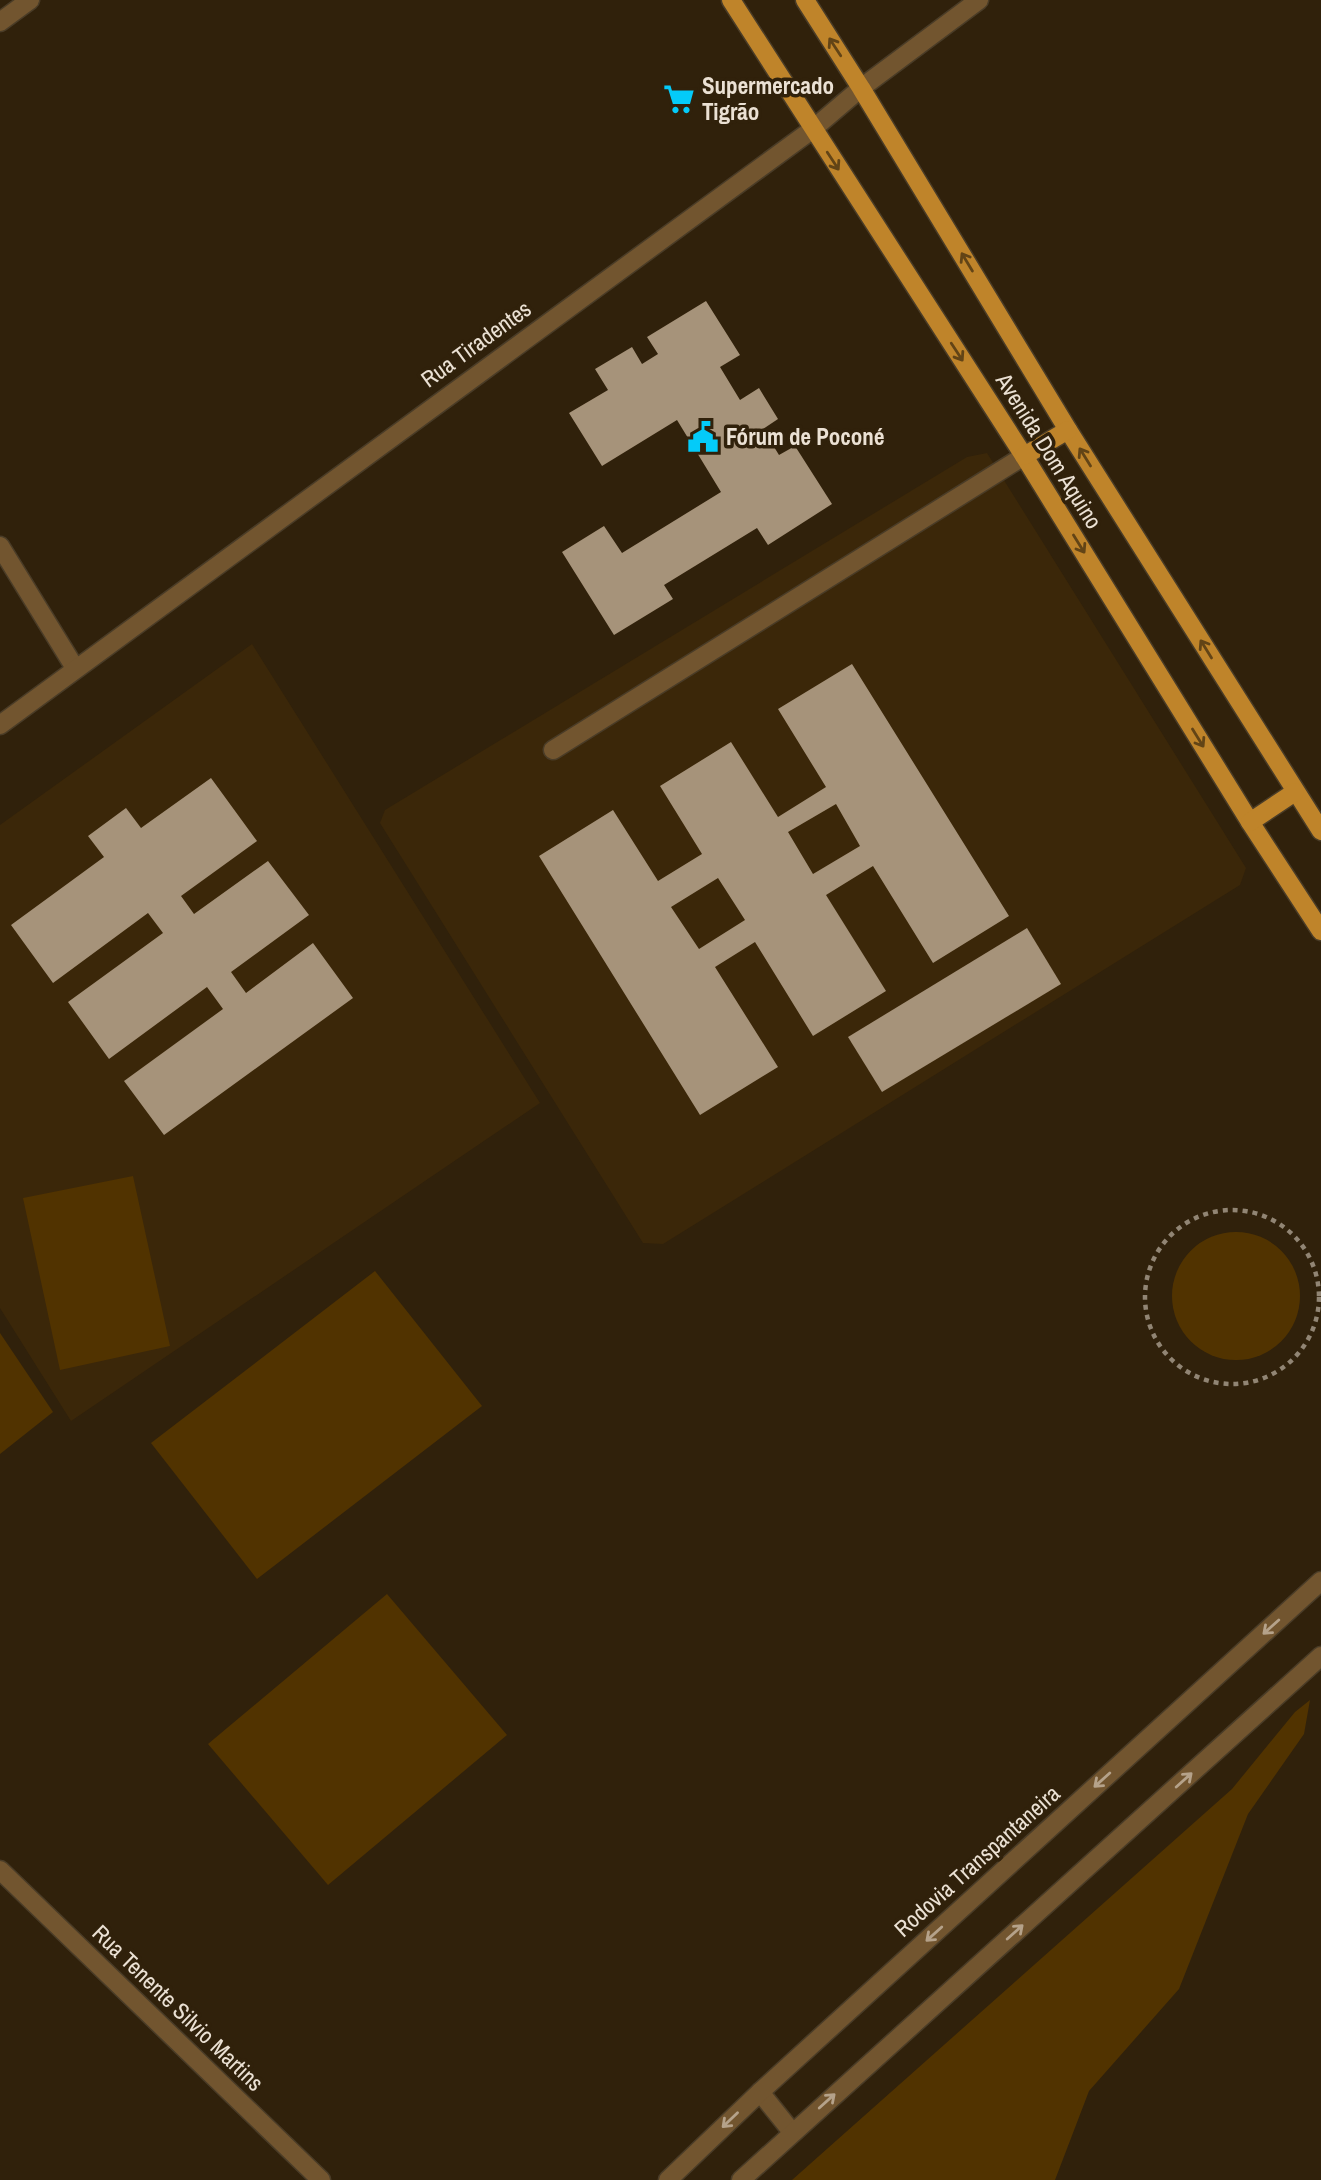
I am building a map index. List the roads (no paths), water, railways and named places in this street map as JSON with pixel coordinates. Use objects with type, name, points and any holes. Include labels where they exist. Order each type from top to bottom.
[{"type":"main road","name":"Avenida Dom Aquino","points":[[731,0],[1024,456],[1250,822],[1321,931]]},
{"type":"main road","name":"Avenida Dom Aquino","points":[[804,0],[861,88],[1068,430],[1321,831]]},
{"type":"main road","points":[[1024,456],[1068,430]]},
{"type":"main road","points":[[1250,822],[1295,792]]},
{"type":"street","points":[[0,22],[30,0]]},
{"type":"street","name":"Rua Tiradentes","points":[[0,725],[813,129],[861,88],[979,0]]},
{"type":"street","points":[[553,750],[1024,456]]},
{"type":"street","points":[[0,546],[75,668]]},
{"type":"street","name":"Rodovia Transpantaneira","points":[[668,2180],[760,2092],[1321,1581]]},
{"type":"street","points":[[741,2180],[1321,1656]]},
{"type":"street","name":"Rua Tenente Silvio Martins","points":[[0,1870],[321,2180]]},
{"type":"street","points":[[760,2092],[792,2132]]},
{"type":"place","name":"Supermercado Tigrão","points":[[679,99]]},
{"type":"place","name":"Fórum de Poconé","points":[[703,437]]}]
